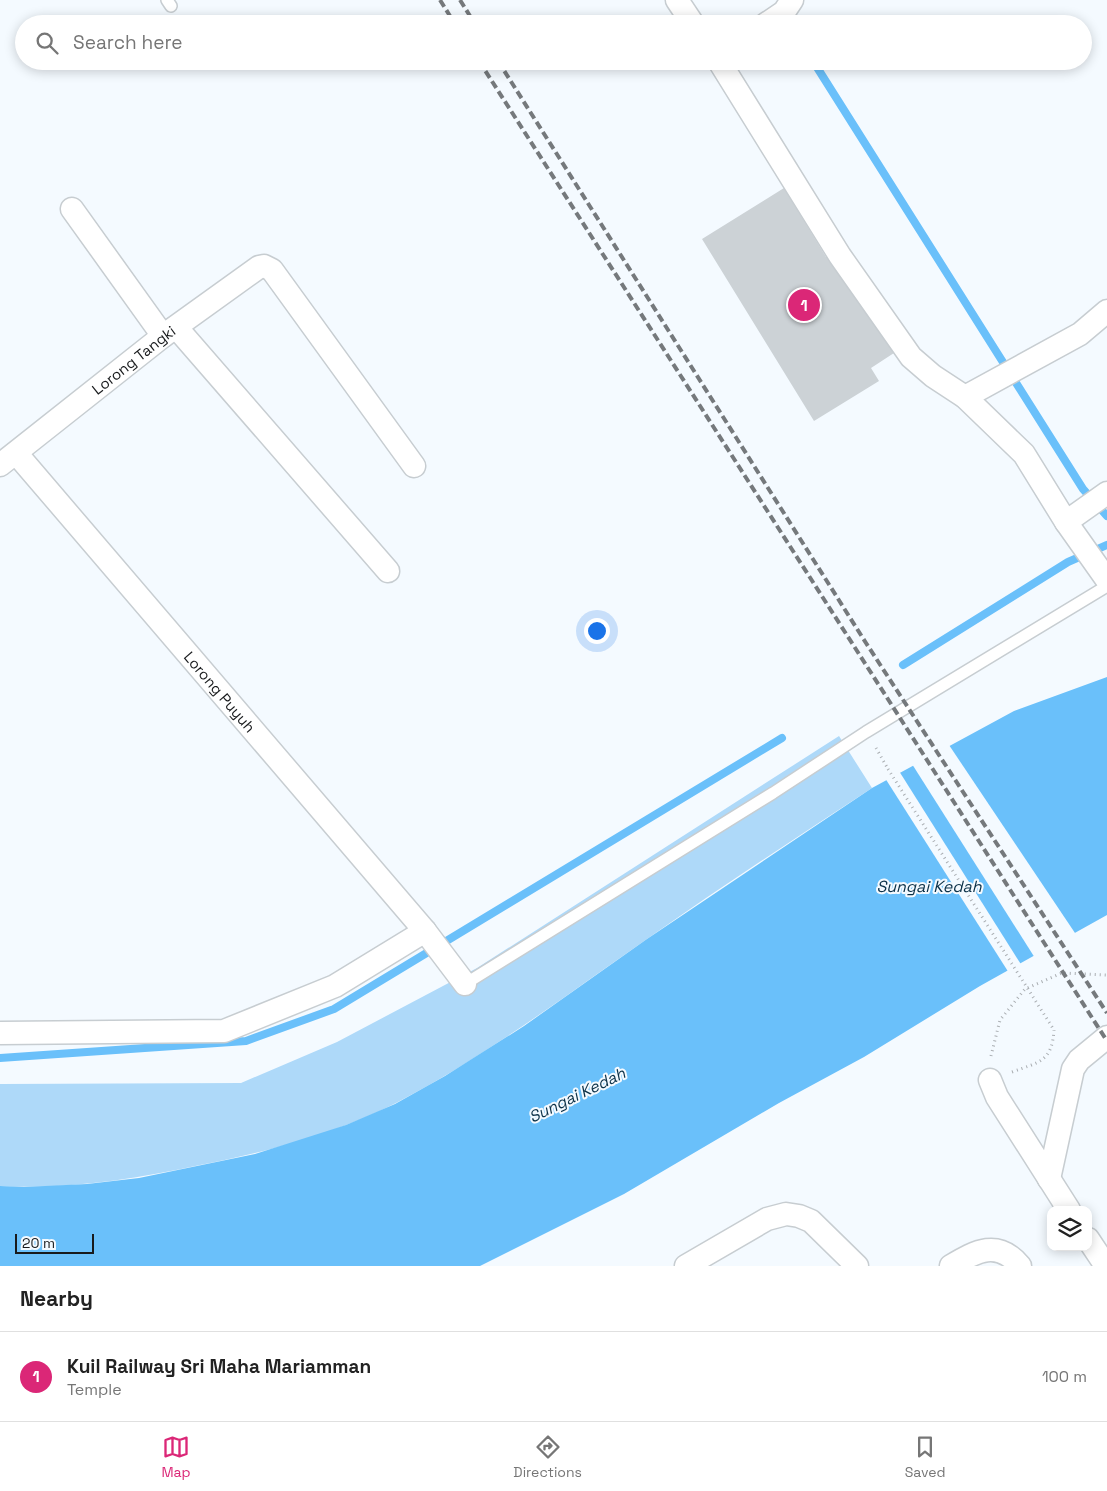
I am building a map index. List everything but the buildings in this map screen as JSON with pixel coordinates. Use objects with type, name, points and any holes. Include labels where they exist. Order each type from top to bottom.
[{"type":"street","points":[[676,0],[687,15]]},
{"type":"street","points":[[780,15],[784,12],[792,0]]},
{"type":"street","points":[[725,70],[840,256],[912,357],[933,376],[965,397],[1024,454],[1075,516],[1081,543],[1101,572]]},
{"type":"street","points":[[72,209],[170,332],[388,571]]},
{"type":"street","name":"Lorong Tangki","points":[[8,458],[170,332],[259,267],[264,266],[272,270],[414,466]]},
{"type":"street","points":[[965,397],[1080,334],[1107,311]]},
{"type":"street","name":"Lorong Puyuh","points":[[8,458],[429,936],[465,984]]},
{"type":"street","points":[[1075,516],[1106,494]]},
{"type":"street","points":[[0,1033],[224,1031],[335,986],[429,936]]},
{"type":"street","points":[[1049,1179],[1073,1069],[1079,1060],[1107,1037]]},
{"type":"street","points":[[990,1080],[998,1097],[1066,1206]]},
{"type":"street","points":[[686,1266],[767,1219],[786,1214],[799,1216],[811,1221],[857,1266]]},
{"type":"street","points":[[1092,1245],[1106,1266]]},
{"type":"street","points":[[952,1266],[975,1252],[985,1250],[1006,1254],[1020,1266]]},
{"type":"lane","points":[[465,984],[773,793],[866,732],[1107,586]]},
{"type":"path","points":[[866,732],[888,769],[1054,1030],[1052,1049],[1043,1059],[990,1080],[990,1059],[1000,1020],[1025,989],[1062,973],[1107,976]]},
{"type":"shaded area","points":[[839,736],[872,788],[703,900],[555,1004],[462,1066],[396,1103],[325,1133],[225,1160],[150,1175],[75,1185],[0,1186],[0,1084],[241,1083],[337,1042],[477,968]]},
{"type":"water","name":"Sungai Kedah","points":[[1107,677],[1107,915],[980,986],[864,1057],[779,1103],[624,1194],[480,1266],[0,1266],[0,1186],[24,1187],[87,1184],[139,1178],[255,1154],[346,1125],[395,1104],[445,1076],[524,1026],[647,939],[872,788],[1014,711]]},
{"type":"pier","points":[[949,745],[1077,936],[1035,958],[912,764]]},
{"type":"pier","points":[[899,771],[1022,966],[1009,973],[885,778]]},
{"type":"waterway","points":[[819,70],[1083,489],[1107,516]]},
{"type":"waterway","points":[[903,665],[1068,562],[1107,545]]},
{"type":"waterway","points":[[0,1058],[246,1041],[334,1009],[782,738]]},
{"type":"railway","points":[[440,0],[449,15]]},
{"type":"railway","points":[[460,0],[469,15]]},
{"type":"railway","points":[[485,70],[1107,1041]]},
{"type":"railway","points":[[504,70],[866,643],[1107,1013]]},
{"type":"place","name":"Kuil Railway Sri Maha Mariamman","points":[[804,305]]}]
